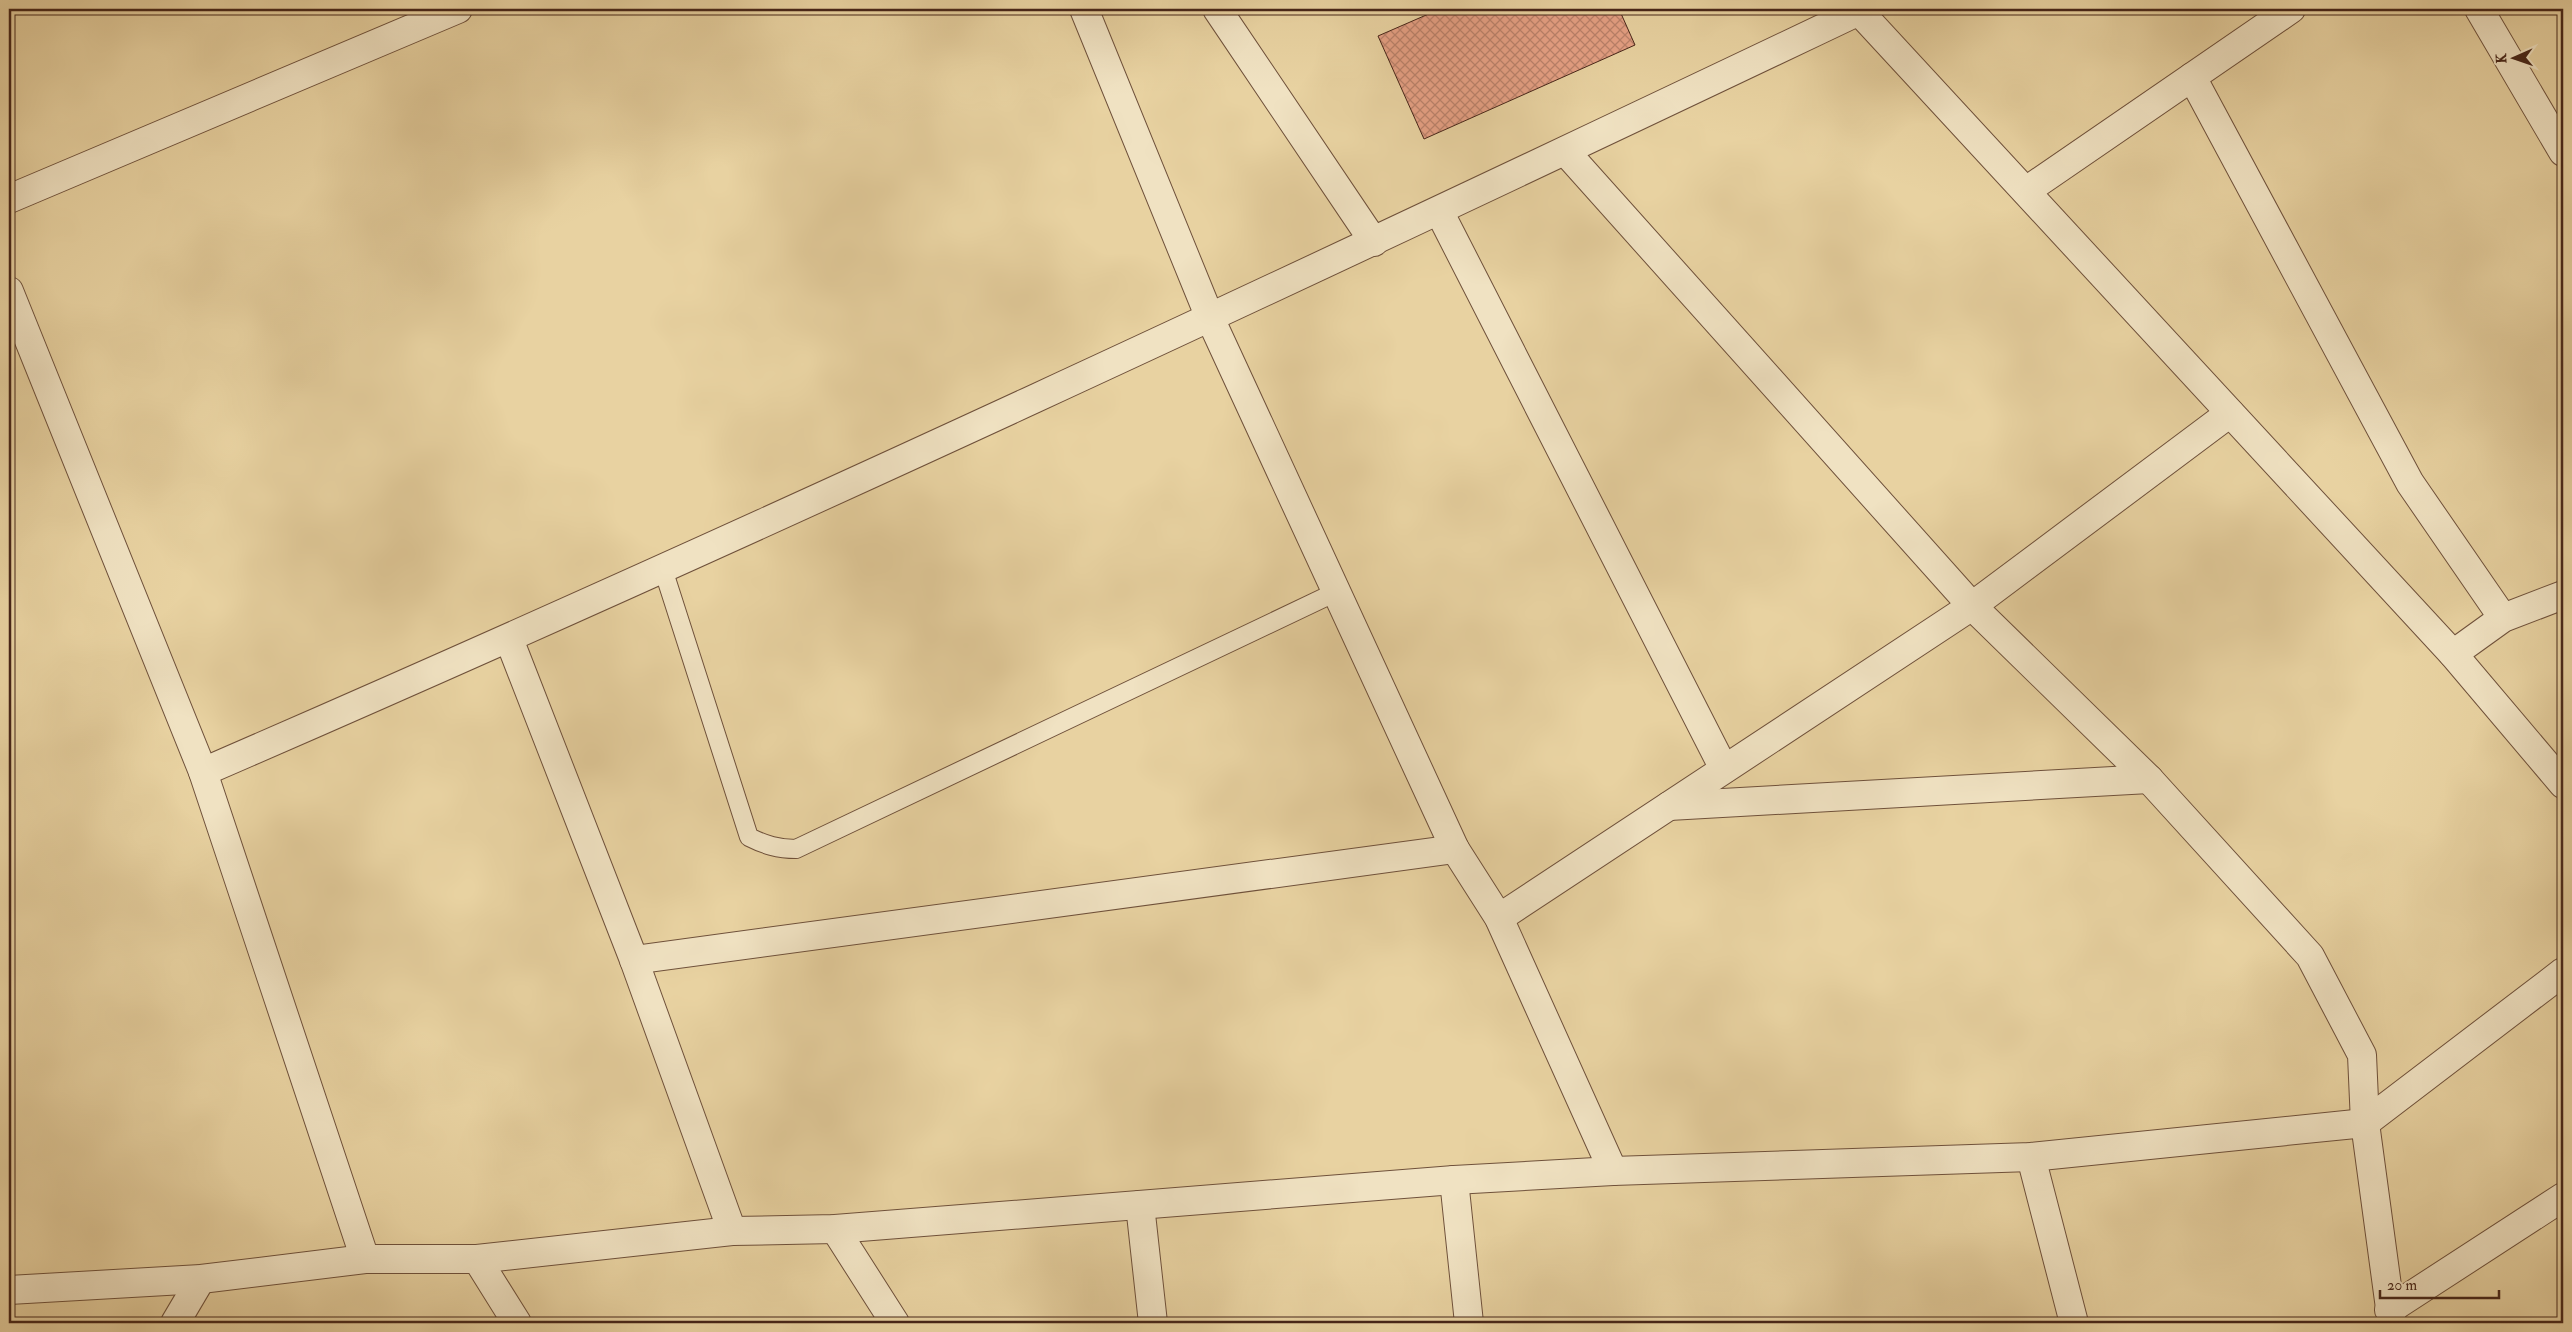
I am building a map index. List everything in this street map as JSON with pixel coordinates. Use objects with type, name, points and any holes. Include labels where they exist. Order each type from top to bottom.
[{"type":"street","points":[[9,199],[458,9]]},
{"type":"street","points":[[1084,9],[1210,318],[1455,849],[1499,918],[1613,1171]]},
{"type":"street","points":[[1217,9],[1374,242]]},
{"type":"street","points":[[2026,191],[2291,9]]},
{"type":"street","points":[[2479,9],[2563,152]]},
{"type":"street","points":[[203,772],[509,639],[1210,318],[1374,242],[1858,10],[2453,654],[2563,784]]},
{"type":"street","points":[[2192,77],[2410,483],[2503,618]]},
{"type":"street","points":[[1565,151],[1972,606],[2149,778],[2310,956],[2362,1055],[2365,1122],[2390,1316],[2563,1197]]},
{"type":"street","points":[[1439,211],[1724,769]]},
{"type":"street","points":[[9,291],[203,772],[365,1259]]},
{"type":"street","points":[[1499,918],[1666,806],[1972,606],[2230,413]]},
{"type":"street","points":[[2453,654],[2503,618],[2563,594]]},
{"type":"street","points":[[509,639],[634,960],[732,1231]]},
{"type":"street","points":[[1666,806],[2149,778]]},
{"type":"street","points":[[634,960],[1455,849]]},
{"type":"street","points":[[9,1290],[201,1279],[365,1259],[477,1259],[732,1231],[835,1229],[1454,1180],[1613,1171],[2031,1157],[2365,1122],[2563,972]]},
{"type":"street","points":[[2031,1157],[2074,1323]]},
{"type":"street","points":[[1454,1180],[1469,1323]]},
{"type":"street","points":[[1140,1205],[1153,1323]]},
{"type":"street","points":[[835,1229],[895,1323]]},
{"type":"street","points":[[477,1259],[516,1323]]},
{"type":"street","points":[[175,1323],[201,1279]]},
{"type":"lane","points":[[663,569],[749,837],[767,846],[782,849],[796,849],[1336,592]]},
{"type":"building","points":[[1440,9],[1619,9],[1635,45],[1424,139],[1378,36]]}]
